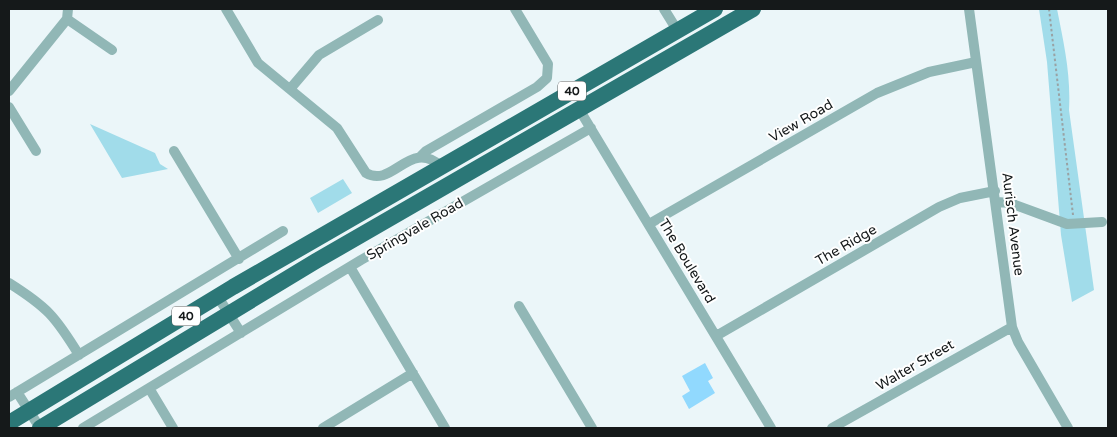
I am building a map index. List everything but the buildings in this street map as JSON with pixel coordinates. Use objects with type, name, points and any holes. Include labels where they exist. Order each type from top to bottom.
[{"type":"highway","name":"40","points":[[9,423],[218,296],[715,9]]},
{"type":"highway","name":"Springvale Road","points":[[40,428],[229,313],[753,9]]},
{"type":"street","points":[[226,9],[257,61],[337,128],[362,169],[370,176],[383,176],[411,160],[422,158],[426,151],[545,82],[549,72],[548,64],[515,9]]},
{"type":"street","points":[[664,9],[677,30]]},
{"type":"street","name":"Aurisch Avenue","points":[[970,9],[1012,327],[1018,342],[1068,428]]},
{"type":"street","points":[[9,91],[68,14],[112,50]]},
{"type":"street","points":[[290,89],[319,55],[378,20]]},
{"type":"street","name":"View Road","points":[[649,224],[877,93],[929,72],[976,62]]},
{"type":"street","points":[[9,107],[36,152]]},
{"type":"street","name":"The Boulevard","points":[[579,109],[771,428]]},
{"type":"street","name":"Springvale Road","points":[[83,428],[350,267],[590,128]]},
{"type":"street","points":[[174,151],[239,259]]},
{"type":"street","name":"Springvale Road","points":[[422,158],[424,165],[435,170],[439,190]]},
{"type":"street","name":"The Ridge","points":[[716,336],[946,204],[960,198],[995,191]]},
{"type":"street","points":[[997,202],[1017,205],[1067,224],[1102,222]]},
{"type":"street","name":"Springvale Road","points":[[40,428],[29,411],[13,394],[283,231]]},
{"type":"street","points":[[350,267],[445,428]]},
{"type":"street","points":[[9,283],[36,300],[57,320],[79,355]]},
{"type":"street","points":[[218,296],[241,333]]},
{"type":"street","points":[[519,306],[592,428]]},
{"type":"street","name":"Walter Street","points":[[837,427],[991,336],[1012,327]]},
{"type":"street","points":[[322,428],[413,374]]},
{"type":"street","points":[[149,388],[173,428]]},
{"type":"path","points":[[1049,9],[1073,216]]},
{"type":"shaded area","points":[[1039,9],[1057,9],[1068,72],[1069,110],[1094,290],[1072,302],[1061,235],[1047,62]]},
{"type":"shaded area","points":[[90,124],[155,153],[160,164],[168,169],[122,178]]},
{"type":"shaded area","points":[[343,179],[352,193],[318,213],[310,198]]}]
